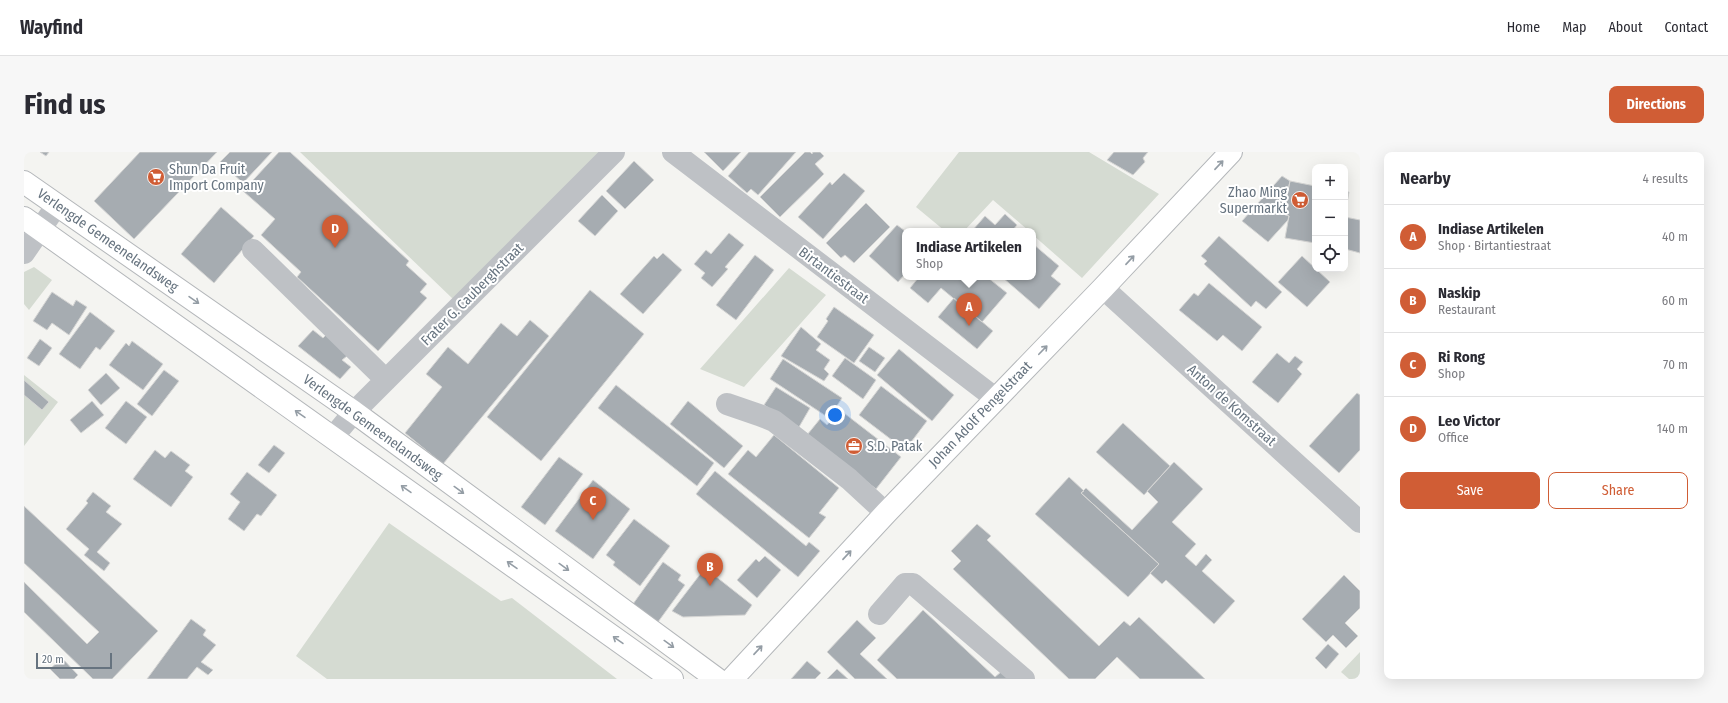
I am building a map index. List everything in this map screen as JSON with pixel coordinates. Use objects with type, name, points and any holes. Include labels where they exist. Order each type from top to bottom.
[{"type":"main road","name":"Johan Adolf Pengelstraat","points":[[732,679],[886,513],[995,398],[1103,288],[1231,152]]},
{"type":"main road","name":"Verlengde Gemeenelandsweg","points":[[24,182],[354,412],[716,679]]},
{"type":"main road","points":[[32,224],[672,679]]},
{"type":"street","name":"Frater G. Cauberghstraat","points":[[333,437],[354,412],[614,152]]},
{"type":"street","name":"Birtantiestraat","points":[[673,152],[995,398]]},
{"type":"street","points":[[24,253],[32,224],[57,205]]},
{"type":"street","points":[[253,250],[386,380]]},
{"type":"street","name":"Anton de Komstraat","points":[[1103,288],[1360,522]]},
{"type":"street","points":[[727,404],[759,414],[774,421],[849,479],[886,513]]},
{"type":"street","points":[[879,614],[905,584],[914,584],[1024,679]]},
{"type":"shaded area","points":[[300,152],[600,152],[453,299]]},
{"type":"shaded area","points":[[959,152],[1089,152],[1159,194],[1082,278],[1036,238],[1036,228],[1026,228],[993,200],[967,228],[941,228],[916,207]]},
{"type":"shaded area","points":[[34,267],[52,280],[29,310],[24,304],[24,272]]},
{"type":"shaded area","points":[[789,268],[826,295],[744,387],[700,369]]},
{"type":"shaded area","points":[[24,375],[58,402],[24,446]]},
{"type":"shaded area","points":[[389,523],[501,601],[512,598],[617,679],[327,679],[296,656]]},
{"type":"shaded area","points":[[1360,652],[1360,679],[1349,679],[1341,672]]},
{"type":"building","points":[[40,152],[49,152],[46,156]]},
{"type":"building","name":"Shun Da Fruit Import Company","points":[[140,152],[217,152],[134,239],[94,201]]},
{"type":"building","points":[[230,152],[272,152],[243,183],[220,162]]},
{"type":"building","points":[[279,152],[290,152],[409,261],[406,265],[427,284],[420,292],[427,298],[378,351],[297,277],[301,272],[261,235],[275,219],[243,191]]},
{"type":"building","points":[[704,152],[741,152],[723,171]]},
{"type":"building","points":[[749,152],[796,152],[758,195],[751,189],[747,193],[728,176]]},
{"type":"building","points":[[805,152],[810,152],[812,154],[813,152],[820,152],[824,156],[815,164],[824,174],[780,217],[760,197]]},
{"type":"building","points":[[1114,152],[1148,152],[1143,158],[1145,162],[1133,175],[1107,160]]},
{"type":"building","points":[[634,161],[654,180],[625,209],[606,191]]},
{"type":"building","points":[[844,173],[865,191],[823,239],[798,217],[830,182],[832,185]]},
{"type":"building","points":[[1282,176],[1290,181],[1283,214],[1289,216],[1288,220],[1268,242],[1242,221]]},
{"type":"building","name":"Zhao Ming Supermarkt","points":[[1290,181],[1312,185],[1312,242],[1285,238],[1289,216],[1283,214]]},
{"type":"building","points":[[602,195],[618,211],[595,236],[578,221]]},
{"type":"building","points":[[866,203],[890,227],[854,263],[845,255],[841,258],[826,243]]},
{"type":"building","points":[[221,207],[254,236],[214,283],[181,254]]},
{"type":"building","points":[[1005,214],[1017,225],[1014,228],[975,228],[985,216],[995,225]]},
{"type":"building","points":[[1348,218],[1360,220],[1360,253],[1348,250]]},
{"type":"building","points":[[897,225],[902,229],[902,277],[898,282],[869,256]]},
{"type":"building","points":[[729,233],[744,245],[725,267],[728,269],[712,287],[701,278],[705,273],[694,264],[706,250],[711,254]]},
{"type":"building","points":[[1219,236],[1282,292],[1266,309],[1256,301],[1251,307],[1204,264],[1207,261],[1201,256]]},
{"type":"building","points":[[1036,247],[1059,266],[1051,276],[1061,284],[1039,309],[1005,280],[1036,280]]},
{"type":"building","points":[[663,253],[682,270],[643,314],[620,294],[654,256],[657,259]]},
{"type":"building","points":[[755,255],[774,270],[736,320],[716,305]]},
{"type":"building","points":[[1302,256],[1312,265],[1312,272],[1319,272],[1330,282],[1307,307],[1278,282]]},
{"type":"building","points":[[917,280],[991,280],[1007,293],[982,322],[941,288],[928,303],[910,288]]},
{"type":"building","points":[[1209,283],[1262,327],[1242,351],[1223,335],[1217,341],[1179,310],[1194,293],[1198,296]]},
{"type":"building","points":[[590,290],[644,334],[541,461],[487,417]]},
{"type":"building","points":[[52,292],[73,306],[76,300],[87,307],[69,335],[52,323],[47,330],[33,321]]},
{"type":"building","points":[[954,298],[993,331],[977,349],[938,317]]},
{"type":"building","points":[[834,307],[874,335],[854,363],[817,337],[828,321],[826,319]]},
{"type":"building","points":[[90,312],[115,331],[100,350],[96,347],[80,369],[59,354]]},
{"type":"building","points":[[530,320],[549,336],[443,464],[405,433],[442,387],[426,374],[448,347],[468,364],[501,323],[517,336]]},
{"type":"building","points":[[801,327],[821,344],[816,350],[830,360],[824,369],[829,374],[824,381],[781,356]]},
{"type":"building","points":[[313,330],[323,338],[326,335],[347,356],[342,360],[351,367],[340,379],[298,346]]},
{"type":"building","points":[[40,339],[52,348],[39,366],[27,358]]},
{"type":"building","points":[[132,341],[163,364],[143,390],[109,365],[126,343],[129,346]]},
{"type":"building","points":[[869,347],[885,358],[875,372],[859,361]]},
{"type":"building","points":[[899,349],[954,395],[932,421],[877,375]]},
{"type":"building","points":[[1277,353],[1289,363],[1295,356],[1303,362],[1297,369],[1302,374],[1278,403],[1252,382]]},
{"type":"building","points":[[845,358],[876,380],[863,399],[832,376]]},
{"type":"building","points":[[783,359],[842,398],[829,418],[770,379]]},
{"type":"building","points":[[164,370],[179,381],[152,416],[137,404]]},
{"type":"building","points":[[106,373],[120,388],[101,405],[88,390]]},
{"type":"building","points":[[24,380],[49,402],[42,410],[24,395]]},
{"type":"building","points":[[616,385],[714,463],[697,486],[598,408]]},
{"type":"building","points":[[881,386],[927,421],[905,450],[859,415]]},
{"type":"building","points":[[776,387],[810,408],[799,427],[764,405]]},
{"type":"building","points":[[1357,393],[1360,395],[1360,450],[1339,473],[1309,446]]},
{"type":"building","points":[[92,401],[104,415],[81,433],[70,420]]},
{"type":"building","points":[[126,401],[147,417],[126,444],[105,428]]},
{"type":"building","points":[[688,401],[743,446],[724,468],[670,424]]},
{"type":"building","name":"S.D. Patak","points":[[840,410],[901,457],[876,489],[807,435],[820,419],[827,425]]},
{"type":"building","points":[[1123,423],[1170,466],[1144,495],[1096,452]]},
{"type":"building","points":[[774,435],[839,488],[819,513],[826,517],[809,538],[728,474],[748,450],[756,457]]},
{"type":"building","points":[[274,445],[285,453],[269,473],[258,465]]},
{"type":"building","points":[[155,450],[165,458],[171,451],[190,465],[185,471],[193,477],[171,507],[133,479]]},
{"type":"building","points":[[559,457],[583,474],[545,525],[521,507]]},
{"type":"building","points":[[1174,462],[1203,489],[1172,522],[1196,544],[1185,556],[1196,566],[1206,554],[1212,560],[1202,571],[1235,601],[1214,624],[1166,580],[1162,584],[1150,573],[1159,564],[1081,493],[1086,488],[1132,530],[1158,502],[1147,491]]},
{"type":"building","points":[[715,471],[806,546],[809,542],[820,551],[798,577],[696,494]]},
{"type":"building","points":[[247,472],[277,495],[261,516],[257,514],[244,531],[228,519],[240,502],[230,494]]},
{"type":"building","points":[[1069,477],[1084,491],[1081,493],[1159,564],[1128,597],[1035,514]]},
{"type":"building","points":[[593,480],[630,509],[593,559],[555,531]]},
{"type":"building","points":[[93,492],[111,506],[106,512],[122,524],[97,552],[110,563],[104,571],[84,555],[89,549],[66,529],[88,503],[86,501]]},
{"type":"building","points":[[24,506],[158,631],[112,679],[93,679],[24,612],[24,582],[87,644],[99,632],[24,563]]},
{"type":"building","points":[[634,519],[670,546],[640,586],[613,565],[615,562],[606,555]]},
{"type":"building","points":[[977,524],[991,536],[987,540],[1099,646],[1124,621],[1130,626],[1139,617],[1205,679],[1140,679],[1117,657],[1095,679],[1069,679],[953,569],[961,561],[951,551]]},
{"type":"building","points":[[765,556],[781,570],[757,598],[737,580],[756,559],[759,562]]},
{"type":"building","points":[[663,562],[681,575],[678,580],[685,585],[658,622],[633,604]]},
{"type":"building","points":[[705,568],[752,605],[745,615],[683,617],[672,611]]},
{"type":"building","points":[[1344,575],[1360,591],[1360,608],[1345,623],[1358,636],[1346,648],[1333,635],[1326,642],[1302,619]]},
{"type":"building","points":[[923,610],[995,677],[1001,672],[1008,679],[897,679],[877,660]]},
{"type":"building","points":[[191,619],[206,630],[203,635],[216,645],[201,662],[213,670],[208,675],[197,667],[187,679],[147,679]]},
{"type":"building","points":[[857,620],[876,638],[860,654],[887,679],[855,679],[827,652]]},
{"type":"building","points":[[1328,644],[1339,654],[1326,669],[1315,658]]},
{"type":"building","points":[[62,658],[78,675],[74,679],[60,679],[50,669]]},
{"type":"building","points":[[807,661],[821,673],[815,679],[791,679]]},
{"type":"building","points":[[837,669],[848,679],[827,679]]},
{"type":"place","name":"Shun Da Fruit Import Company","points":[[156,177]]},
{"type":"place","name":"Zhao Ming Supermarkt","points":[[1300,200]]},
{"type":"place","name":"Leo Victor","points":[[335,248]]},
{"type":"place","name":"Indiase Artikelen","points":[[969,326]]},
{"type":"place","name":"S.D. Patak","points":[[854,446]]},
{"type":"place","name":"Ri Rong","points":[[593,520]]},
{"type":"place","name":"Naskip","points":[[710,586]]}]
